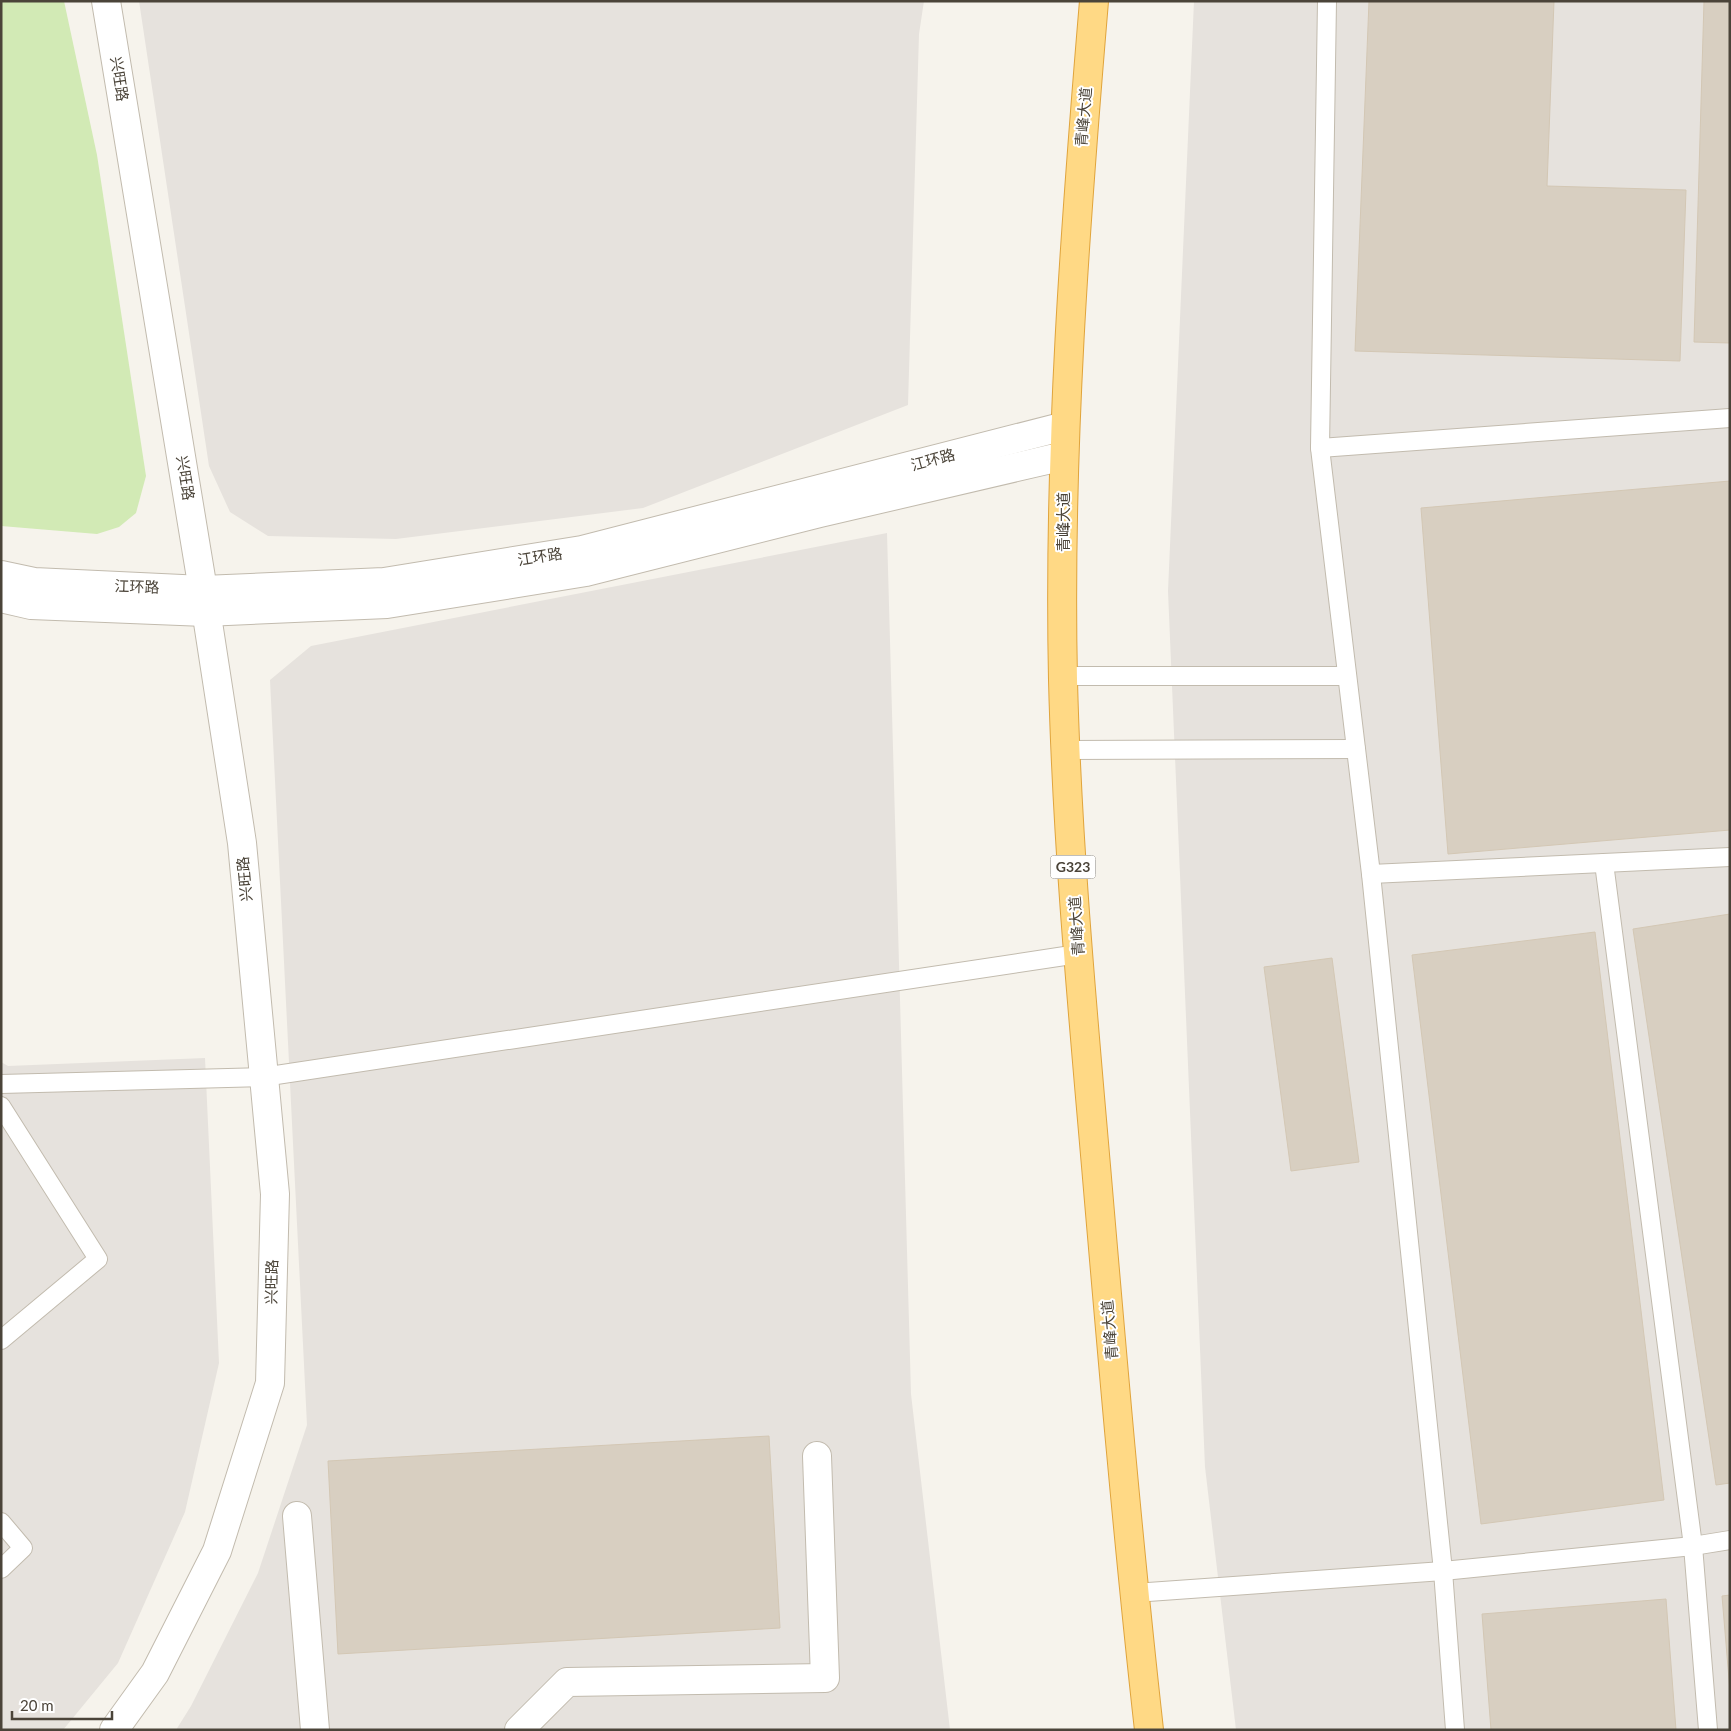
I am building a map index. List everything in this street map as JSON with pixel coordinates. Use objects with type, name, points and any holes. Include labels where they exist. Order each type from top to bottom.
[{"type":"highway","name":"青峰大道","points":[[1094,1],[1082,137],[1065,426],[1063,676],[1078,954],[1134,1593],[1149,1730]]},
{"type":"street","name":"兴旺路","points":[[106,1],[242,843],[274,1194],[270,1383],[217,1551],[155,1673],[114,1730]]},
{"type":"street","name":"江环路","points":[[1,575],[34,582],[204,601],[384,582],[582,550],[1065,426]]},
{"type":"street","name":"江环路","points":[[1,598],[31,605],[204,601],[386,604],[586,572],[810,515],[1064,456]]},
{"type":"street","points":[[519,1730],[566,1682],[825,1678],[817,1456]]},
{"type":"street","points":[[297,1516],[315,1730]]},
{"type":"lane","points":[[1328,1],[1320,448],[1371,874],[1443,1570],[1455,1730]]},
{"type":"lane","points":[[1320,448],[1730,418]]},
{"type":"lane","points":[[1063,676],[1347,676]]},
{"type":"lane","points":[[1066,750],[1356,749]]},
{"type":"lane","points":[[1371,874],[1730,857]]},
{"type":"lane","points":[[1604,863],[1693,1546],[1708,1730]]},
{"type":"lane","points":[[1,1084],[263,1077],[1078,954]]},
{"type":"lane","points":[[1,1106],[98,1259],[1,1340]]},
{"type":"lane","points":[[1,1522],[23,1548],[1,1568]]},
{"type":"lane","points":[[1134,1593],[1443,1570],[1693,1546],[1730,1540]]},
{"type":"shaded area","points":[[139,1],[924,1],[919,34],[908,405],[643,508],[396,539],[268,536],[230,512],[209,466]]},
{"type":"shaded area","points":[[1194,1],[1730,1],[1730,1730],[1236,1730],[1205,1467],[1168,591]]},
{"type":"shaded area","points":[[887,533],[911,1394],[950,1730],[176,1730],[191,1706],[258,1573],[307,1425],[270,680],[311,646]]},
{"type":"shaded area","points":[[205,1058],[219,1363],[185,1512],[118,1663],[63,1730],[1,1730],[1,1062],[8,1066]]},
{"type":"green space","points":[[1,1],[64,1],[97,155],[146,476],[136,513],[119,527],[97,534],[1,526]]},
{"type":"building","points":[[1369,1],[1554,1],[1547,186],[1686,190],[1680,361],[1355,351]]},
{"type":"building","points":[[1704,1],[1730,1],[1730,343],[1694,342]]},
{"type":"building","points":[[1730,481],[1730,830],[1448,854],[1421,508]]},
{"type":"building","points":[[1730,914],[1730,1483],[1716,1485],[1633,929]]},
{"type":"building","points":[[1595,932],[1664,1500],[1481,1524],[1412,955]]},
{"type":"building","points":[[1332,958],[1359,1162],[1291,1171],[1264,967]]},
{"type":"building","points":[[769,1436],[780,1628],[338,1654],[328,1461]]},
{"type":"building","points":[[1730,1595],[1730,1691],[1722,1596]]},
{"type":"building","points":[[1666,1599],[1676,1730],[1491,1730],[1482,1614]]}]
